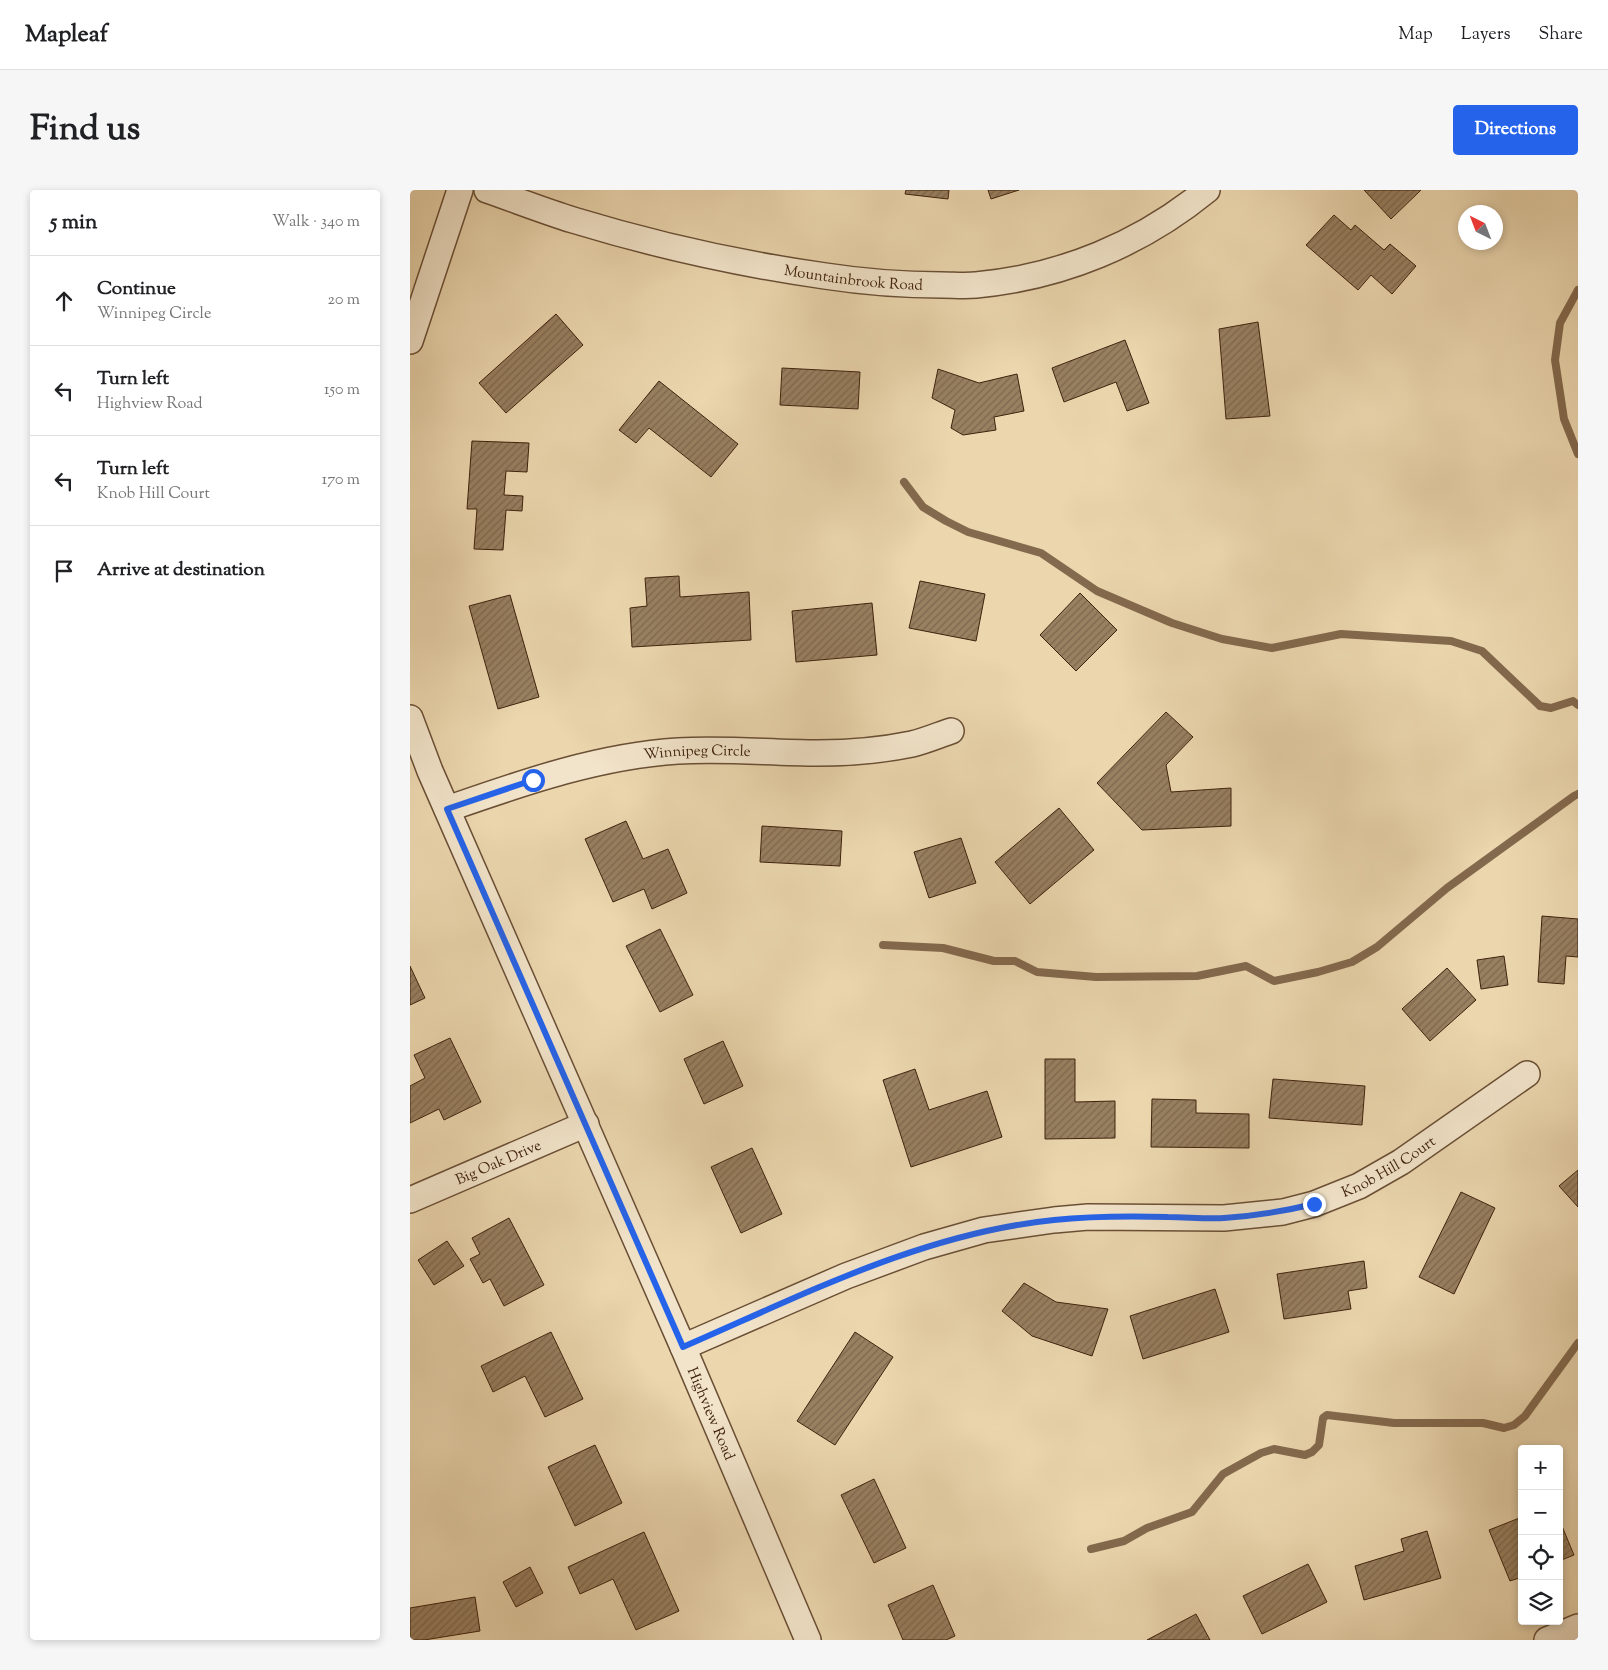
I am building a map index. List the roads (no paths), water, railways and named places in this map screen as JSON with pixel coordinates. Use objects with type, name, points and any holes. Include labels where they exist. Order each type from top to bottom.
[{"type":"street","points":[[410,341],[460,190]]},
{"type":"street","name":"Mountainbrook Road","points":[[487,190],[572,220],[681,249],[792,271],[903,286],[974,285],[1042,274],[1084,261],[1140,237],[1184,209],[1207,190]]},
{"type":"street","name":"Highview Road","points":[[410,718],[430,771],[586,1124],[808,1640]]},
{"type":"street","name":"Winnipeg Circle","points":[[447,809],[566,770],[632,756],[706,750],[818,753],[855,751],[913,744],[951,731]]},
{"type":"street","name":"Knob Hill Court","points":[[683,1347],[846,1276],[924,1247],[984,1230],[1088,1217],[1224,1218],[1283,1212],[1314,1204],[1359,1186],[1401,1162],[1527,1074]]},
{"type":"street","name":"Big Oak Drive","points":[[410,1200],[586,1124]]},
{"type":"street","points":[[1547,1640],[1578,1627]]},
{"type":"waterway","points":[[1578,290],[1560,323],[1555,360],[1564,419],[1578,454]]},
{"type":"waterway","points":[[904,482],[923,507],[946,521],[968,532],[1041,553],[1097,591],[1172,623],[1222,639],[1272,648],[1341,634],[1451,641],[1482,651],[1540,706],[1551,708],[1573,701],[1578,705]]},
{"type":"waterway","points":[[883,945],[943,948],[994,961],[1015,961],[1037,972],[1096,977],[1197,976],[1246,966],[1274,981],[1318,972],[1352,962],[1377,947],[1447,888],[1578,794]]},
{"type":"waterway","points":[[1091,1549],[1124,1541],[1147,1528],[1192,1512],[1223,1474],[1261,1453],[1274,1449],[1305,1455],[1312,1452],[1319,1445],[1323,1418],[1327,1415],[1394,1423],[1483,1423],[1504,1428],[1514,1425],[1525,1416],[1578,1343]]}]
